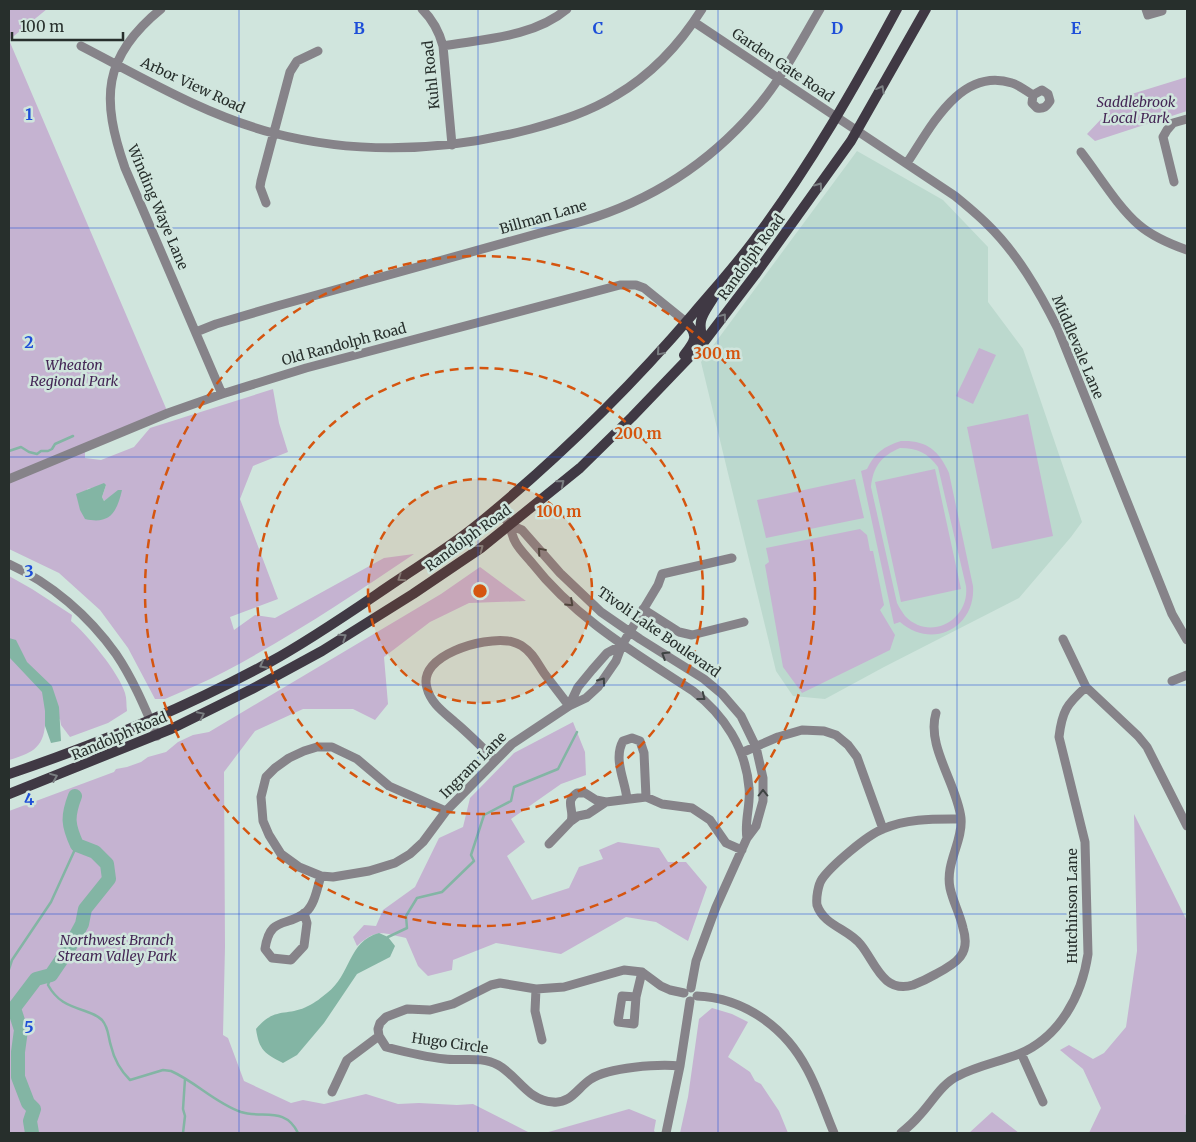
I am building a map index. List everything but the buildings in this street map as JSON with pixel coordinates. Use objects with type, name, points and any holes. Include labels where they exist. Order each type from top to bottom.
[{"type":"main road","name":"Randolph Road","points":[[9,774],[106,738],[150,719],[229,683],[272,660],[352,611],[455,542],[541,471],[646,368],[756,238],[837,118],[897,9]]},
{"type":"main road","name":"Randolph Road","points":[[9,794],[157,736],[252,689],[322,651],[413,594],[481,548],[580,468],[704,342],[789,230],[857,131],[926,9]]},
{"type":"main road","points":[[704,342],[700,330],[700,321],[729,272]]},
{"type":"main road","points":[[661,386],[693,343],[694,334],[686,322]]},
{"type":"street","name":"Winding Waye Lane","points":[[162,9],[142,24],[125,45],[114,72],[110,99],[110,116],[115,139],[125,168],[222,394]]},
{"type":"street","name":"Kuhl Road","points":[[422,9],[432,19],[440,33],[443,46],[452,145]]},
{"type":"street","points":[[443,46],[531,29],[567,9]]},
{"type":"street","name":"Arbor View Road","points":[[81,46],[197,105],[239,122],[274,133],[316,142],[383,149],[452,145],[505,136],[566,120],[614,97],[637,82],[666,57],[702,9]]},
{"type":"street","name":"Billman Lane","points":[[196,332],[269,308],[583,221],[636,202],[680,176],[719,147],[755,110],[792,57],[820,9]]},
{"type":"street","points":[[1146,9],[1148,15],[1162,11],[1161,9]]},
{"type":"street","name":"Garden Gate Road","points":[[694,22],[857,131]]},
{"type":"street","points":[[266,203],[260,187],[290,72],[297,61],[318,51]]},
{"type":"street","points":[[907,164],[946,105],[965,89],[980,83],[995,81],[1013,83],[1033,95]]},
{"type":"street","points":[[1174,182],[1163,137],[1173,123],[1187,119]]},
{"type":"street","name":"Middlevale Lane","points":[[857,131],[955,196],[987,224],[1013,254],[1042,297],[1058,329],[1172,614],[1187,640]]},
{"type":"street","points":[[1081,152],[1119,204],[1140,226],[1161,240],[1187,250]]},
{"type":"street","name":"Old Randolph Road","points":[[9,480],[168,413],[222,394],[316,366],[620,285],[636,285],[644,288],[686,322]]},
{"type":"street","name":"Tivoli Lake Boulevard","points":[[496,508],[510,525],[522,530],[601,612],[704,679],[722,694],[742,716],[756,747],[763,778],[763,801],[756,826],[742,850],[716,907],[696,961],[680,1066],[666,1133]]},
{"type":"street","name":"Tivoli Lake Boulevard","points":[[510,525],[512,539],[543,577],[592,624],[693,691],[709,703],[724,720],[735,739],[745,764],[749,788],[749,812],[746,830],[748,838]]},
{"type":"street","name":"Ingram Lane","points":[[321,876],[334,877],[369,871],[395,863],[410,854],[423,842],[446,812],[512,744],[569,706],[586,698],[598,687],[616,661],[622,645],[658,585],[662,574],[732,558]]},
{"type":"street","points":[[9,564],[50,588],[72,605],[93,626],[116,654],[133,682],[157,736]]},
{"type":"street","points":[[643,609],[679,632],[692,635],[744,622]]},
{"type":"street","points":[[1063,639],[1086,687],[1138,736],[1147,747],[1187,826]]},
{"type":"street","points":[[495,760],[430,698],[426,687],[426,676],[431,668],[443,658],[458,649],[476,642],[510,641],[524,647],[536,659],[569,706]]},
{"type":"street","name":"Ingram Lane","points":[[569,706],[578,687],[607,652],[622,645]]},
{"type":"street","points":[[1172,681],[1187,675]]},
{"type":"street","name":"Hutchinson Lane","points":[[902,1133],[918,1118],[947,1083],[957,1076],[1021,1054],[1056,1027],[1067,1015],[1076,999],[1086,972],[1088,954],[1085,842],[1060,737],[1061,721],[1064,712],[1070,701],[1086,687]]},
{"type":"street","points":[[936,713],[933,723],[935,741],[958,801],[961,819],[949,874],[950,889],[964,929],[965,944],[962,954],[955,964],[917,984],[907,986],[892,984],[877,972],[858,942],[824,917],[817,904],[818,888],[822,880],[862,841],[883,829],[918,820],[961,819]]},
{"type":"street","points":[[741,753],[778,737],[802,730],[824,731],[836,735],[848,745],[857,757],[883,829]]},
{"type":"street","points":[[627,799],[619,763],[620,748],[623,741],[632,738],[640,741],[644,753],[646,797]]},
{"type":"street","points":[[304,913],[307,923],[304,946],[291,960],[272,958],[265,948],[267,936],[276,925],[309,909],[321,876],[299,867],[281,854],[263,821],[261,797],[263,784],[275,768],[289,758],[317,747],[332,747],[357,759],[389,786],[446,812]]},
{"type":"street","points":[[571,821],[570,800],[577,793],[586,793],[596,800],[606,802]]},
{"type":"street","points":[[549,844],[571,821],[578,816],[592,812],[597,806],[606,802],[646,797],[662,804],[692,808],[710,820],[726,843],[742,850]]},
{"type":"street","name":"Hugo Circle","points":[[642,972],[624,970],[564,987],[536,989],[500,983],[491,985],[448,1005],[430,1010],[407,1009],[395,1012],[380,1023],[378,1029],[379,1036],[386,1047],[402,1051],[446,1059],[491,1062],[498,1065],[535,1098],[554,1103],[567,1100],[591,1079],[606,1073],[653,1065],[680,1066]]},
{"type":"street","points":[[636,997],[642,972],[661,986],[670,990],[730,1001],[748,1009],[770,1024],[787,1040],[808,1070],[834,1133]]},
{"type":"street","points":[[536,989],[535,1011],[542,1040]]},
{"type":"street","name":"Hugo Circle","points":[[332,1092],[346,1060],[379,1036]]},
{"type":"street","points":[[1021,1054],[1043,1102]]},
{"type":"shaded area","points":[[857,151],[943,200],[988,247],[988,302],[1023,349],[1082,522],[1019,598],[825,699],[793,696],[776,671],[701,362]]},
{"type":"shaded area","points":[[104,483],[106,485],[102,497],[104,501],[118,490],[122,490],[118,505],[111,515],[106,518],[101,520],[85,519],[80,510],[76,494]]},
{"type":"shaded area","points":[[9,638],[16,640],[27,662],[52,686],[59,707],[61,741],[51,743],[45,726],[42,692],[9,657]]},
{"type":"shaded area","points":[[379,933],[388,937],[395,946],[390,957],[357,974],[324,1023],[297,1055],[283,1063],[267,1054],[261,1047],[256,1029],[269,1017],[301,1009],[321,998],[335,986],[361,943]]},
{"type":"green space","points":[[9,9],[47,9],[9,40]]},
{"type":"green space","name":"Wheaton Regional Park","points":[[9,40],[168,413],[85,448],[85,458],[101,460],[134,447],[150,428],[273,389],[279,423],[288,452],[253,466],[240,499],[278,599],[230,617],[234,630],[255,615],[275,618],[384,558],[414,554],[320,616],[249,659],[165,699],[155,699],[128,648],[100,610],[59,573],[9,549]],"holes":[[[106,485],[102,497],[104,501],[110,497],[105,519],[87,489]]]},
{"type":"green space","name":"Saddlebrook Local Park","points":[[1187,77],[1187,111],[1095,141],[1087,134],[1122,97]]},
{"type":"green space","points":[[979,348],[996,355],[973,404],[956,396]]},
{"type":"green space","points":[[1028,414],[1053,536],[992,549],[967,427]]},
{"type":"green space","points":[[901,441],[918,442],[931,448],[941,458],[949,473],[973,586],[972,601],[960,623],[950,630],[938,634],[925,634],[912,630],[900,622],[894,624],[861,471],[867,469],[880,451]],"holes":[[[906,448],[917,450],[926,455],[938,467],[966,586],[966,598],[962,609],[946,624],[936,627],[915,624],[905,616],[897,603],[871,487],[879,463],[893,451]]]},
{"type":"green space","points":[[935,469],[961,589],[901,602],[875,482]]},
{"type":"green space","points":[[855,479],[864,518],[766,538],[757,500]]},
{"type":"green space","points":[[860,529],[867,535],[870,551],[873,551],[884,605],[880,610],[895,635],[890,650],[802,693],[783,667],[765,565],[769,562],[766,548]]},
{"type":"green space","name":"Northwest Branch Stream Valley Park","points":[[480,567],[526,601],[469,603],[430,622],[384,657],[388,704],[375,720],[353,709],[303,709],[255,731],[224,772],[225,947],[223,1035],[228,1038],[244,1081],[291,1103],[303,1100],[324,1104],[366,1094],[398,1104],[473,1104],[530,1133],[9,1133],[9,811],[114,772],[116,769],[127,767],[141,762],[148,757],[166,752],[178,742],[193,735],[209,732],[441,594]]},
{"type":"green space","points":[[9,576],[72,615],[71,621],[94,644],[122,685],[127,711],[108,723],[70,737],[61,725],[60,719],[45,724],[42,739],[34,749],[29,753],[9,760]]},
{"type":"green space","points":[[573,722],[585,752],[586,775],[561,784],[511,819],[525,842],[507,856],[532,900],[569,888],[579,867],[603,859],[599,850],[618,842],[659,848],[668,862],[686,862],[707,887],[688,941],[656,922],[626,917],[561,954],[496,943],[453,960],[452,970],[428,976],[418,966],[406,938],[380,933],[370,936],[357,946],[353,937],[364,925],[376,926],[383,910],[415,887],[439,838],[463,827],[470,798],[514,753]]},
{"type":"green space","points":[[1134,814],[1187,921],[1187,1133],[1089,1133],[1101,1108],[1083,1069],[1060,1050],[1069,1045],[1093,1059],[1104,1053],[1126,1027],[1137,951]]},
{"type":"green space","points":[[712,1008],[732,1014],[748,1022],[728,1057],[750,1072],[755,1081],[761,1084],[779,1111],[788,1133],[680,1133],[688,1097],[699,1019]]},
{"type":"green space","points":[[629,1109],[656,1120],[654,1131],[656,1133],[545,1133]]},
{"type":"green space","points":[[992,1112],[1019,1133],[969,1133]]},
{"type":"waterway","points":[[9,451],[21,447],[37,454],[41,451],[48,451],[55,444],[73,436]]},
{"type":"waterway","points":[[388,937],[407,928],[406,916],[417,898],[442,892],[474,861],[471,855],[484,815],[511,801],[514,787],[558,769],[577,732]]},
{"type":"waterway","points":[[32,1133],[30,1121],[34,1109],[28,1103],[18,1077],[18,1052],[21,1030],[14,1008],[36,979],[51,975],[68,950],[82,924],[85,909],[109,879],[107,864],[95,852],[77,845],[74,838],[70,826],[70,815],[75,796]]},
{"type":"waterway","points":[[9,969],[12,960],[51,902],[77,845]]},
{"type":"waterway","points":[[51,975],[48,985],[59,999],[94,1014],[102,1020],[107,1029],[116,1060],[130,1080],[163,1070],[171,1071],[214,1098],[241,1112],[280,1116],[287,1119],[298,1133]]},
{"type":"waterway","points":[[183,1133],[185,1079]]},
{"type":"waterway","points":[[1187,1115],[1187,1133]]}]
